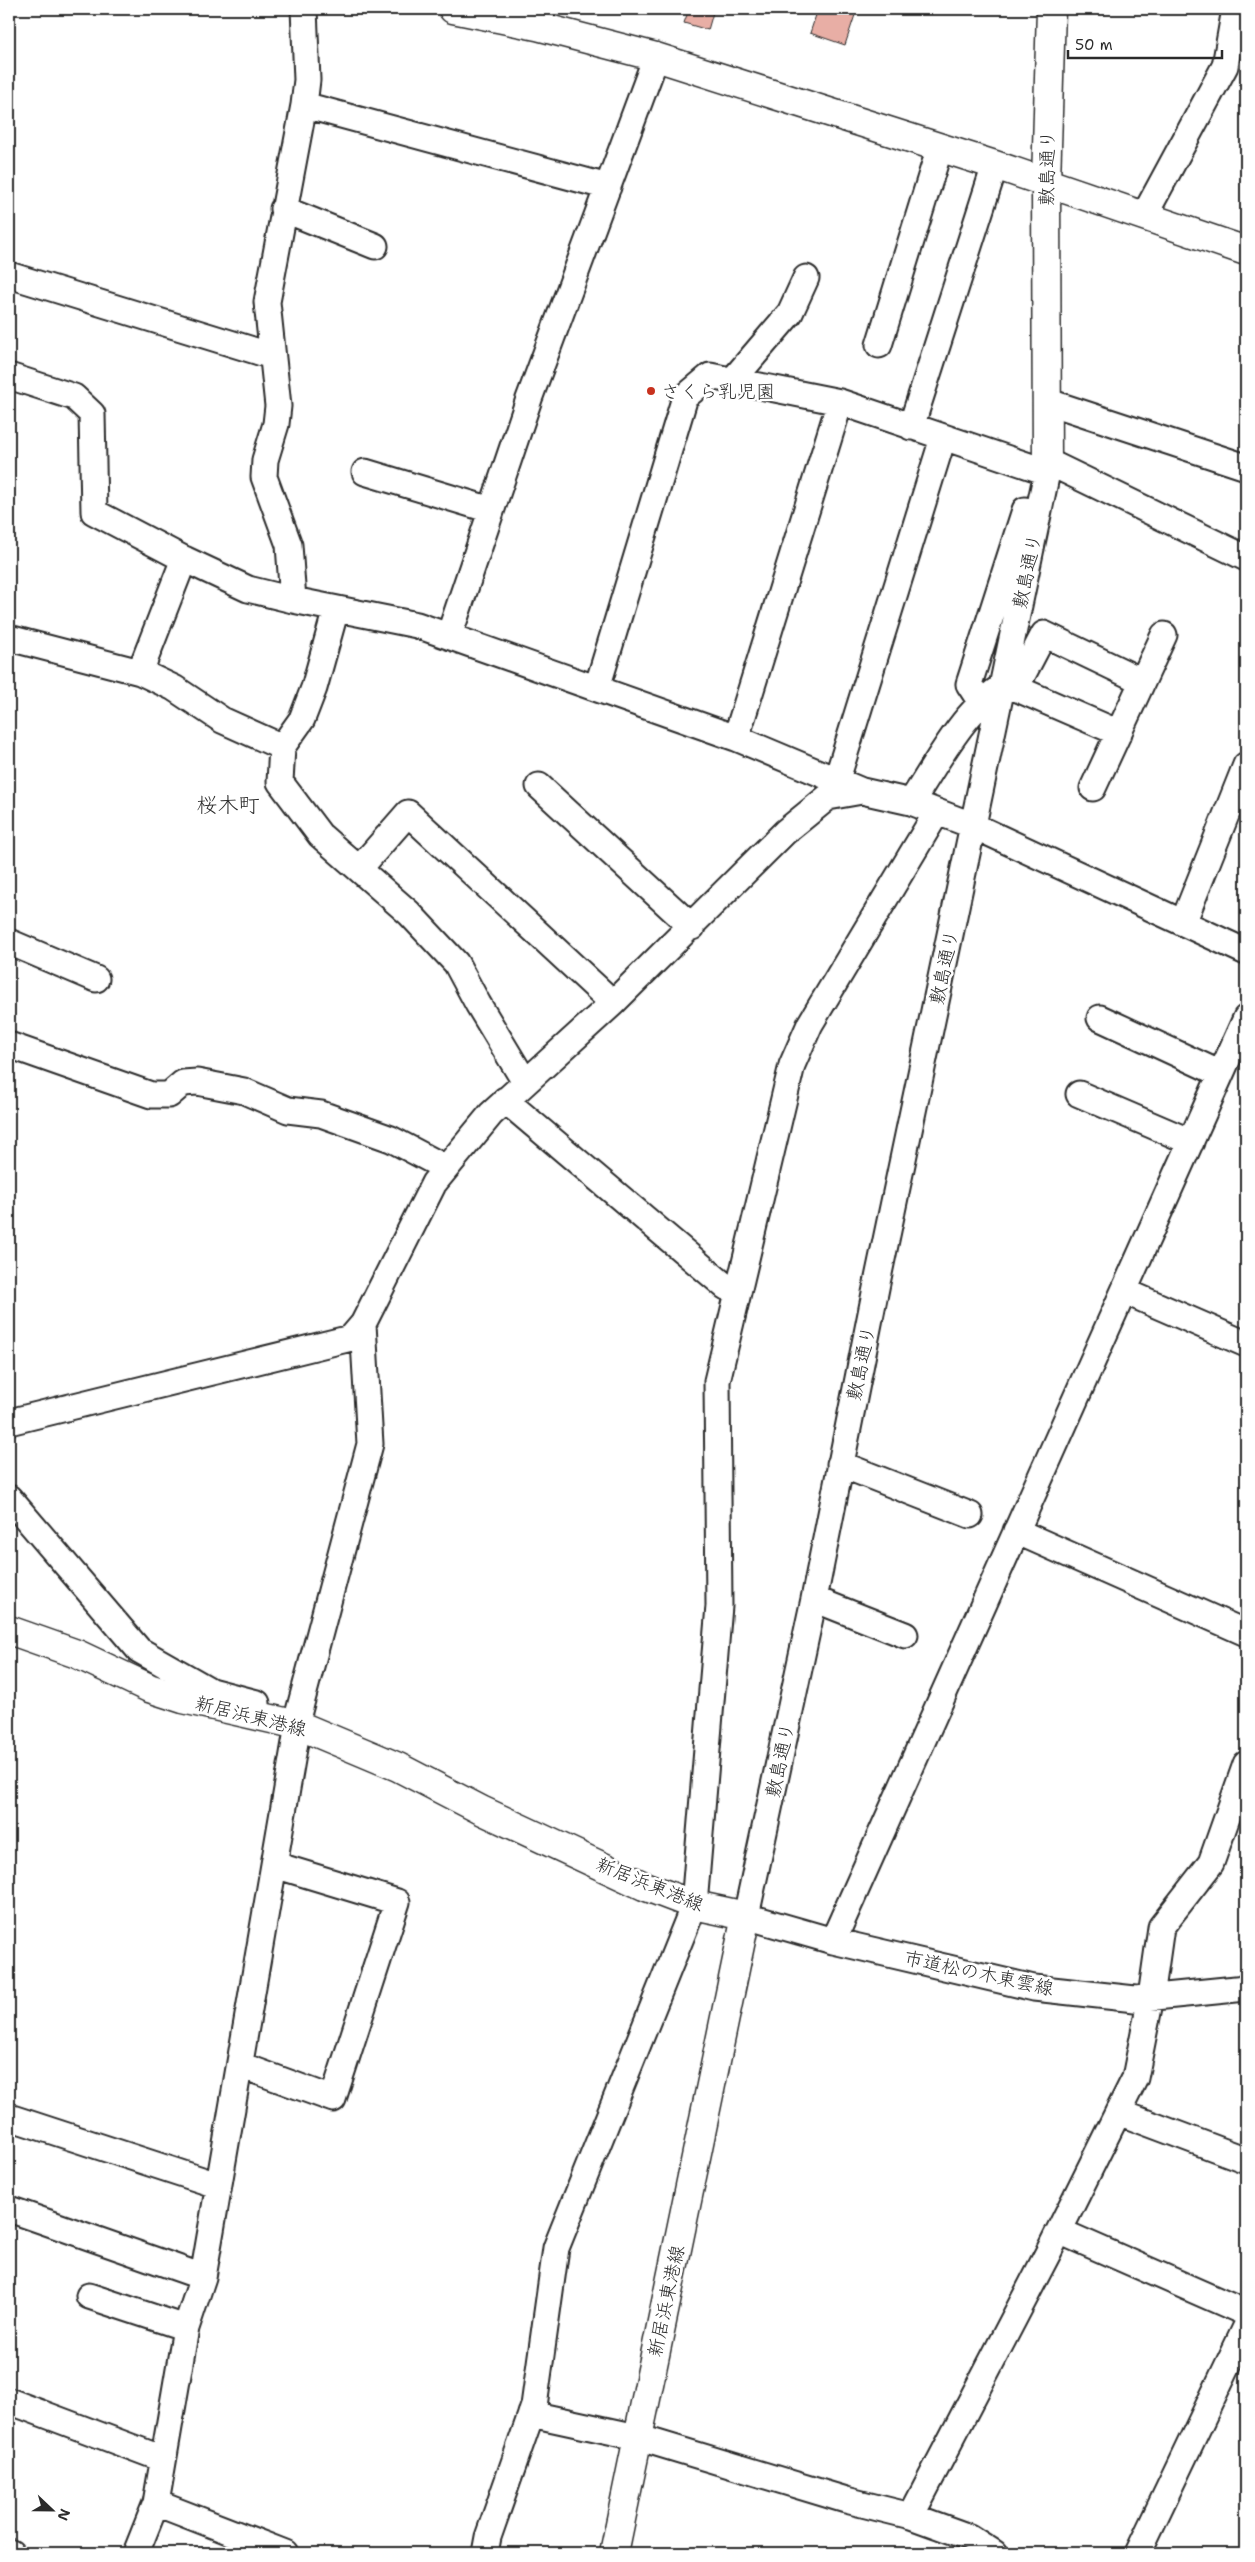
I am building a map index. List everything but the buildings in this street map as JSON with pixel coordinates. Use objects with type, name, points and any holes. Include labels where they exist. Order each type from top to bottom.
[{"type":"main road","points":[[453,9],[538,17],[656,57],[995,165],[1246,251]]},
{"type":"main road","name":"敷島通り","points":[[1044,468],[1049,402],[1046,182],[1050,9]]},
{"type":"main road","name":"新居浜東港線","points":[[9,1630],[77,1654],[149,1688],[183,1699],[298,1720],[398,1767],[481,1810],[644,1886],[694,1905],[746,1916],[614,2553]]},
{"type":"street","points":[[293,600],[289,545],[264,478],[265,460],[276,424],[278,406],[266,302],[304,105],[307,80],[304,9]]},
{"type":"street","points":[[1144,216],[1225,66],[1236,9]]},
{"type":"street","points":[[449,636],[528,399],[656,57]]},
{"type":"street","points":[[304,105],[608,187]]},
{"type":"street","points":[[879,345],[940,147]]},
{"type":"street","points":[[911,427],[995,165]]},
{"type":"street","points":[[283,209],[375,246]]},
{"type":"street","points":[[9,275],[272,356]]},
{"type":"street","points":[[732,381],[790,313],[806,278]]},
{"type":"street","points":[[9,376],[74,397],[92,414],[94,512],[184,559],[248,589],[417,625],[736,738],[862,790],[911,802],[974,826],[1246,952]]},
{"type":"street","points":[[597,688],[685,397],[710,376],[840,402],[943,438],[1044,468],[1246,558]]},
{"type":"street","points":[[736,738],[840,402]]},
{"type":"street","points":[[1049,402],[1246,467]]},
{"type":"street","points":[[837,779],[943,438]]},
{"type":"street","points":[[982,704],[969,684],[1044,468]]},
{"type":"street","name":"敷島通り","points":[[746,1916],[814,1600],[840,1464],[1004,684],[1044,468]]},
{"type":"street","points":[[365,472],[491,510]]},
{"type":"street","points":[[140,672],[184,559]]},
{"type":"street","points":[[336,609],[314,688],[302,719],[282,746],[280,782],[320,835],[409,914],[456,963],[525,1082]]},
{"type":"street","points":[[911,802],[965,720],[1004,684],[1022,676],[1044,634],[1142,681]]},
{"type":"street","points":[[1093,788],[1164,636]]},
{"type":"street","points":[[10,643],[140,672],[174,688],[222,720],[282,746]]},
{"type":"street","points":[[1004,684],[1118,733]]},
{"type":"street","points":[[1183,923],[1246,764]]},
{"type":"street","points":[[538,786],[692,927]]},
{"type":"street","points":[[9,1422],[351,1338],[364,1324],[398,1251],[434,1183],[505,1100],[613,1003],[692,927],[785,832],[828,797],[862,790]]},
{"type":"street","points":[[484,2553],[531,2414],[556,2248],[694,1905],[720,1606],[717,1381],[792,1065],[810,1024],[936,812]]},
{"type":"street","points":[[359,869],[408,813],[613,1003]]},
{"type":"street","points":[[9,942],[96,979]]},
{"type":"street","points":[[1100,1018],[1221,1074]]},
{"type":"street","points":[[832,1941],[1246,1018]]},
{"type":"street","points":[[9,1045],[151,1095],[169,1095],[183,1083],[196,1082],[244,1091],[288,1110],[320,1114],[391,1139],[446,1168]]},
{"type":"street","points":[[1079,1094],[1191,1142]]},
{"type":"street","points":[[505,1100],[726,1287],[739,1288]]},
{"type":"street","points":[[1124,1291],[1246,1344]]},
{"type":"street","points":[[136,2553],[156,2503],[186,2328],[202,2277],[275,1865],[298,1720],[370,1444],[364,1324]]},
{"type":"street","points":[[840,1464],[970,1515]]},
{"type":"street","points":[[9,1498],[139,1650],[211,1690],[298,1720]]},
{"type":"street","points":[[1016,1531],[1246,1633]]},
{"type":"street","points":[[814,1600],[905,1636]]},
{"type":"street","points":[[911,2516],[1059,2231],[1135,2078],[1151,1997],[1161,1928],[1211,1863],[1246,1764]]},
{"type":"street","points":[[240,2065],[333,2099],[397,1902],[275,1865]]},
{"type":"street","name":"市道松の木東雲線","points":[[746,1916],[832,1941],[1034,1988],[1135,1998],[1246,1988]]},
{"type":"street","points":[[1118,2112],[1246,2160]]},
{"type":"street","points":[[9,2117],[217,2185]]},
{"type":"street","points":[[12,2210],[202,2277]]},
{"type":"street","points":[[1059,2231],[1246,2313]]},
{"type":"street","points":[[90,2296],[186,2328]]},
{"type":"street","points":[[1138,2553],[1236,2374],[1246,2327]]},
{"type":"street","points":[[9,2401],[164,2459]]},
{"type":"street","points":[[531,2414],[637,2437],[846,2500],[911,2516],[966,2545],[994,2553]]},
{"type":"street","points":[[156,2503],[286,2553]]},
{"type":"place","name":"さくら乳児園","points":[[651,391]]},
{"type":"district","name":"桜木町","points":[[228,805]]}]
